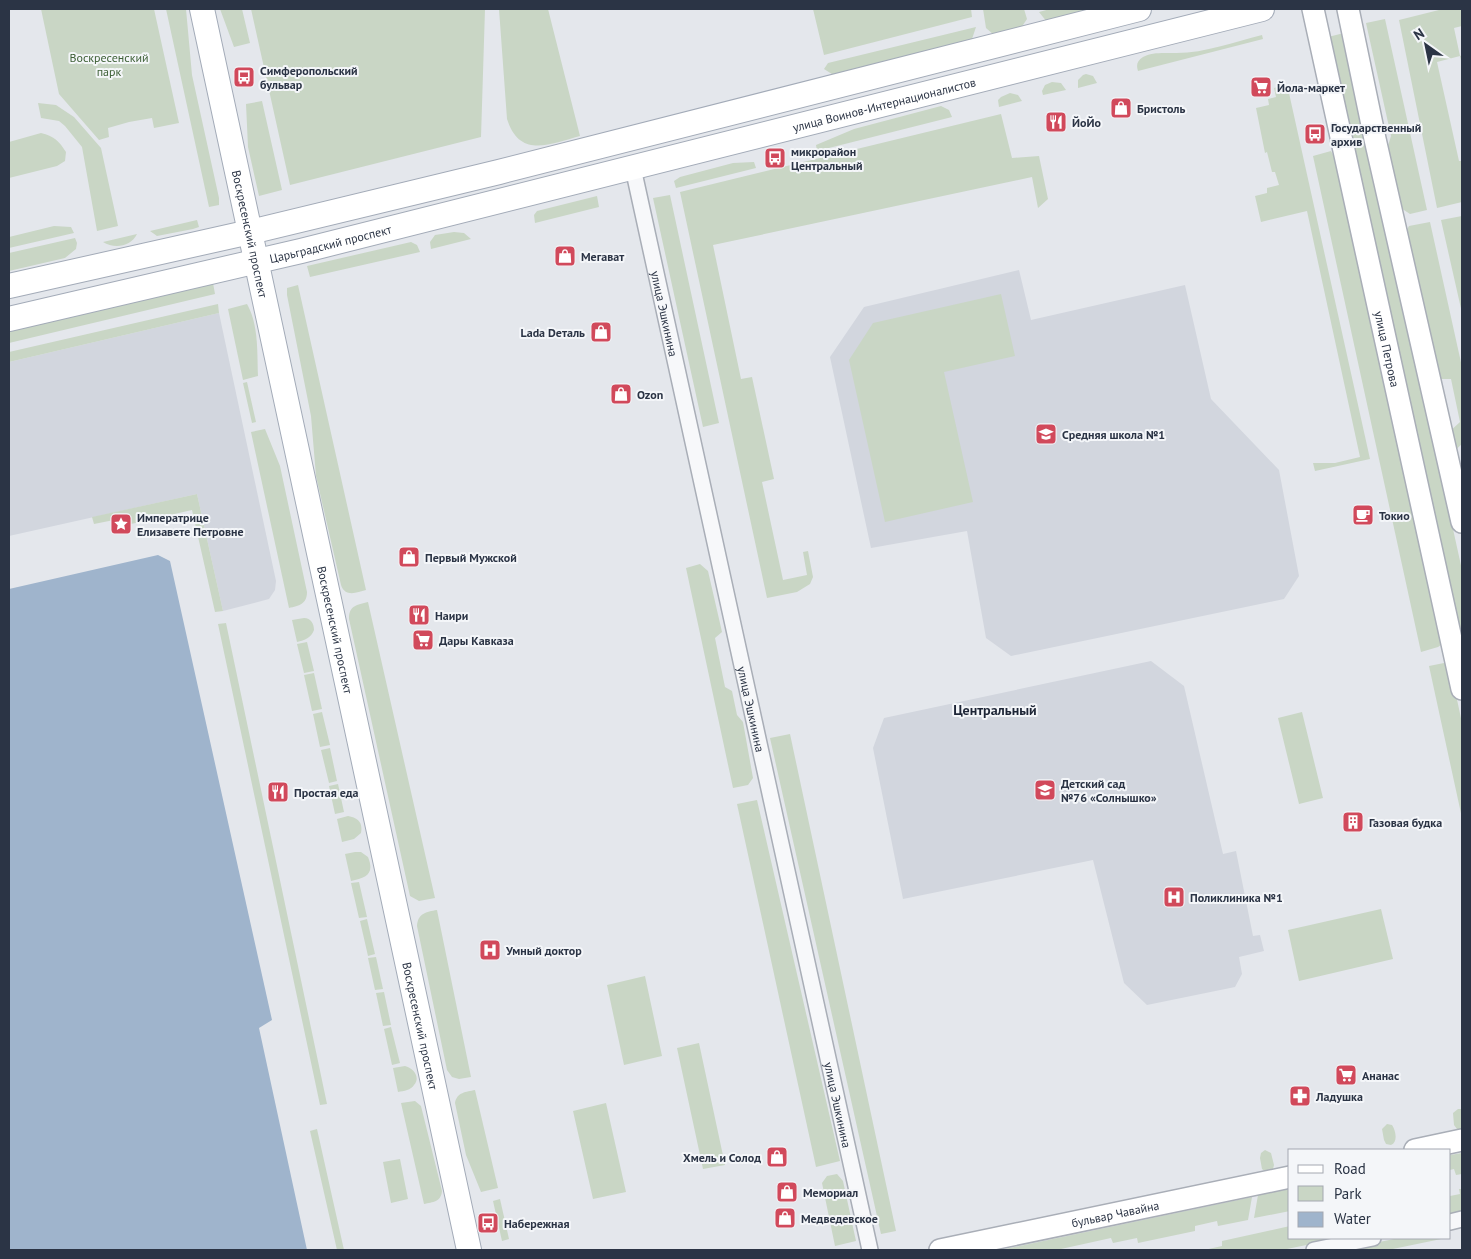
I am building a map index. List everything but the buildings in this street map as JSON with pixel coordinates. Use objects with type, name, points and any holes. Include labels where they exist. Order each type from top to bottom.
[{"type":"main road","name":"Воскресенский проспект","points":[[202,9],[469,1250]]},
{"type":"main road","points":[[9,286],[250,232],[499,172],[1139,9]]},
{"type":"main road","name":"улица Воинов-Интернационалистов","points":[[506,199],[1262,9]]},
{"type":"main road","name":"улица Петрова","points":[[1313,9],[1462,689]]},
{"type":"main road","points":[[1348,9],[1375,140],[1462,522]]},
{"type":"main road","name":"Царьградский проспект","points":[[9,318],[256,262],[506,199]]},
{"type":"main road","points":[[1420,1149],[1462,1140]]},
{"type":"main road","name":"бульвар Чавайна","points":[[940,1250],[1288,1177]]},
{"type":"street","name":"улица Эшкинина","points":[[633,168],[870,1250]]},
{"type":"street","points":[[1314,1250],[1368,1239]]},
{"type":"shaded area","name":"Средняя школа №1","points":[[1019,270],[1031,320],[1185,285],[1211,399],[1279,470],[1299,576],[1284,599],[1011,656],[986,638],[967,531],[871,548],[830,357],[864,307]]},
{"type":"shaded area","points":[[219,313],[276,581],[275,590],[269,599],[223,611],[197,494],[9,536],[9,362]]},
{"type":"shaded area","name":"Детский сад №76 «Солнышко»","points":[[1151,661],[1184,686],[1223,854],[1236,851],[1253,936],[1260,935],[1264,951],[1239,957],[1242,974],[1235,987],[1147,1005],[1124,983],[1093,860],[903,899],[873,748],[884,718]]},
{"type":"green space","name":"Воскресенский парк","points":[[41,9],[154,9],[179,123],[154,128],[152,118],[129,122],[108,128],[109,137],[99,140],[59,94]]},
{"type":"green space","points":[[166,9],[186,9],[192,75],[219,205],[209,207]]},
{"type":"green space","points":[[220,9],[242,9],[250,43],[234,47]]},
{"type":"green space","points":[[251,9],[485,9],[481,137],[290,185]]},
{"type":"green space","points":[[499,9],[548,9],[580,136],[537,146],[520,140],[513,132],[507,119]]},
{"type":"green space","points":[[813,9],[971,9],[972,17],[824,55]]},
{"type":"green space","points":[[983,9],[1024,9],[1027,19],[1021,28],[994,35],[986,28]]},
{"type":"green space","points":[[1050,9],[1099,9],[1047,22],[1039,12]]},
{"type":"green space","points":[[1443,9],[1462,9],[1462,26],[1454,28],[1460,56],[1437,62],[1459,161],[1462,161],[1462,202],[1437,208],[1399,20]]},
{"type":"green space","points":[[1385,19],[1427,210],[1410,214],[1401,208],[1387,149],[1391,136],[1366,23]]},
{"type":"green space","points":[[976,27],[971,42],[835,76],[824,69],[828,63]]},
{"type":"green space","points":[[1344,33],[1462,570],[1462,645],[1328,37]]},
{"type":"green space","points":[[1262,35],[1263,39],[1138,71],[1138,62],[1150,54],[1195,52]]},
{"type":"green space","points":[[1086,74],[1093,76],[1097,83],[1078,88],[1078,80]]},
{"type":"green space","points":[[1052,82],[1061,83],[1066,90],[1043,95],[1042,91],[1045,85]]},
{"type":"green space","points":[[1287,84],[1370,459],[1315,471],[1313,463],[1335,463],[1360,457],[1307,211],[1261,222],[1255,196],[1267,193],[1267,188],[1279,185],[1275,172],[1272,172],[1267,152],[1265,153],[1256,108],[1269,105],[1268,99],[1276,97],[1274,88]]},
{"type":"green space","points":[[1010,93],[1018,95],[1022,101],[999,107],[998,100]]},
{"type":"green space","points":[[262,101],[282,190],[259,196],[248,147],[246,104]]},
{"type":"green space","points":[[38,103],[56,105],[74,117],[101,148],[118,226],[97,231],[82,147],[59,121],[41,118]]},
{"type":"green space","points":[[941,106],[949,110],[952,117],[817,151],[816,145],[854,129]]},
{"type":"green space","points":[[1001,114],[1012,158],[1039,156],[1048,199],[1038,208],[1032,177],[713,245],[741,379],[752,377],[774,479],[762,482],[783,580],[807,575],[803,552],[808,551],[813,577],[810,584],[797,592],[767,598],[680,192]]},
{"type":"green space","points":[[41,133],[53,137],[61,145],[66,152],[65,161],[57,166],[9,178],[9,142]]},
{"type":"green space","points":[[1331,151],[1344,176],[1445,642],[1438,647],[1421,652],[1313,156]]},
{"type":"green space","points":[[754,162],[756,168],[676,188],[674,181],[680,177],[733,163]]},
{"type":"green space","points":[[670,195],[719,423],[703,427],[653,198]]},
{"type":"green space","points":[[597,196],[599,207],[535,223],[534,215],[537,211]]},
{"type":"green space","points":[[1462,216],[1462,313],[1441,220]]},
{"type":"green space","points":[[197,220],[199,227],[193,229],[157,236],[150,231]]},
{"type":"green space","points":[[1430,222],[1462,367],[1462,444],[1452,453],[1448,433],[1460,422],[1451,379],[1436,379],[1405,233],[1409,226]]},
{"type":"green space","points":[[54,226],[71,227],[74,233],[9,248],[9,237]]},
{"type":"green space","points":[[454,232],[464,233],[471,239],[431,249],[430,242],[435,235]]},
{"type":"green space","points":[[137,234],[127,244],[112,246],[103,242]]},
{"type":"green space","points":[[75,238],[77,243],[76,249],[65,258],[9,271],[9,253]]},
{"type":"green space","points":[[411,242],[417,245],[420,252],[310,277],[307,266]]},
{"type":"green space","points":[[213,283],[215,294],[9,343],[9,330]]},
{"type":"green space","points":[[298,285],[366,590],[355,593],[348,593],[341,585],[316,476],[311,416],[287,295],[287,288]]},
{"type":"green space","points":[[1001,294],[1015,356],[944,372],[973,502],[885,522],[849,360],[873,323]]},
{"type":"green space","points":[[218,304],[219,313],[9,362],[9,352]]},
{"type":"green space","points":[[247,304],[254,321],[258,376],[243,380],[228,309]]},
{"type":"green space","points":[[247,382],[256,422],[252,423],[243,383]]},
{"type":"green space","points":[[265,429],[280,466],[307,592],[304,602],[289,608],[251,432]]},
{"type":"green space","points":[[197,494],[223,611],[215,612],[192,510],[131,524],[129,517],[94,524],[92,517]]},
{"type":"green space","points":[[700,564],[708,571],[722,632],[715,638],[725,687],[732,691],[737,715],[743,722],[753,778],[748,785],[733,788],[686,568]]},
{"type":"green space","points":[[368,602],[435,898],[419,901],[410,896],[349,619],[352,608]]},
{"type":"green space","points":[[304,618],[312,622],[314,630],[307,638],[297,642],[292,620]]},
{"type":"green space","points":[[226,623],[327,1104],[320,1105],[218,624]]},
{"type":"green space","points":[[307,642],[314,671],[304,673],[297,644]]},
{"type":"green space","points":[[1449,662],[1462,723],[1462,818],[1429,666]]},
{"type":"green space","points":[[314,673],[322,709],[312,711],[304,675]]},
{"type":"green space","points":[[322,712],[330,745],[320,747],[313,714]]},
{"type":"green space","points":[[1302,712],[1323,798],[1299,804],[1278,718]]},
{"type":"green space","points":[[790,734],[896,1231],[881,1234],[770,738]]},
{"type":"green space","points":[[330,748],[337,781],[329,783],[321,750]]},
{"type":"green space","points":[[338,784],[344,812],[335,814],[329,786]]},
{"type":"green space","points":[[757,800],[840,1161],[816,1167],[737,804]]},
{"type":"green space","points":[[348,816],[359,821],[361,833],[354,839],[342,842],[337,819]]},
{"type":"green space","points":[[361,852],[368,857],[370,871],[365,877],[351,881],[345,854]]},
{"type":"green space","points":[[359,882],[367,917],[359,918],[351,883]]},
{"type":"green space","points":[[1381,909],[1393,959],[1299,981],[1288,930]]},
{"type":"green space","points":[[437,910],[471,1077],[459,1079],[452,1077],[447,1070],[417,926],[421,916]]},
{"type":"green space","points":[[367,919],[375,954],[368,956],[360,921]]},
{"type":"green space","points":[[376,957],[383,989],[375,990],[368,958]]},
{"type":"green space","points":[[645,976],[662,1056],[624,1065],[607,985]]},
{"type":"green space","points":[[384,992],[391,1025],[383,1026],[376,993]]},
{"type":"green space","points":[[391,1027],[400,1063],[392,1065],[384,1029]]},
{"type":"green space","points":[[699,1043],[725,1165],[703,1169],[677,1048]]},
{"type":"green space","points":[[405,1066],[415,1073],[417,1079],[413,1087],[398,1092],[393,1068]]},
{"type":"green space","points":[[475,1090],[498,1188],[481,1192],[466,1155],[455,1103],[460,1095]]},
{"type":"green space","points":[[415,1101],[421,1106],[442,1191],[438,1199],[424,1204],[401,1103]]},
{"type":"green space","points":[[606,1103],[626,1192],[593,1199],[573,1111]]},
{"type":"green space","points":[[1458,1109],[1462,1109],[1462,1130],[1457,1129],[1454,1125],[1453,1113]]},
{"type":"green space","points":[[1387,1124],[1392,1125],[1395,1130],[1395,1141],[1391,1145],[1386,1144],[1384,1140],[1382,1129]]},
{"type":"green space","points":[[317,1129],[344,1250],[337,1250],[310,1131]]},
{"type":"green space","points":[[1265,1150],[1271,1153],[1274,1165],[1273,1169],[1266,1172],[1262,1169],[1260,1158],[1261,1153]]},
{"type":"green space","points":[[1462,1153],[1462,1174],[1456,1175],[1454,1169],[1451,1170],[1451,1155]]},
{"type":"green space","points":[[400,1159],[408,1199],[391,1203],[383,1162]]},
{"type":"green space","points":[[837,1174],[843,1181],[856,1241],[835,1246],[822,1183],[827,1176]]},
{"type":"green space","points":[[1288,1189],[1288,1211],[1254,1218],[1258,1195]]},
{"type":"green space","points":[[1459,1189],[1462,1189],[1462,1212],[1451,1214],[1451,1196],[1460,1194]]},
{"type":"green space","points":[[1252,1197],[1248,1220],[1218,1226],[1217,1221],[1195,1226],[1195,1231],[1138,1243],[1137,1238],[1113,1243],[1111,1238],[1061,1250],[1000,1250]]},
{"type":"green space","points":[[500,1199],[509,1239],[502,1241],[493,1201]]},
{"type":"green space","points":[[1288,1226],[1288,1239],[1336,1239],[1282,1250],[1204,1250],[1222,1246],[1222,1241]]},
{"type":"green space","points":[[1394,1239],[1441,1239],[1388,1250],[1340,1250]]},
{"type":"water","points":[[158,555],[170,561],[272,1020],[259,1028],[307,1250],[9,1250],[9,589]]},
{"type":"place","name":"Симферопольский бульвар","points":[[244,77]]},
{"type":"place","name":"Йола-маркет","points":[[1261,87]]},
{"type":"place","name":"Бристоль","points":[[1121,108]]},
{"type":"place","name":"ЙоЙо","points":[[1056,122]]},
{"type":"place","name":"Государственный архив","points":[[1315,134]]},
{"type":"place","name":"микрорайон Центральный","points":[[775,158]]},
{"type":"place","name":"Мегават","points":[[565,256]]},
{"type":"place","name":"Lada Dеталь","points":[[601,332]]},
{"type":"place","name":"Ozon","points":[[621,394]]},
{"type":"place","name":"Средняя школа №1","points":[[1046,434]]},
{"type":"place","name":"Токио","points":[[1363,515]]},
{"type":"place","name":"Императрице Елизавете Петровне","points":[[121,524]]},
{"type":"place","name":"Первый Мужской","points":[[409,557]]},
{"type":"place","name":"Наири","points":[[419,615]]},
{"type":"place","name":"Дары Кавказа","points":[[423,640]]},
{"type":"place","name":"Детский сад №76 «Солнышко»","points":[[1045,790]]},
{"type":"place","name":"Простая еда","points":[[278,792]]},
{"type":"place","name":"Газовая будка","points":[[1353,822]]},
{"type":"place","name":"Поликлиника №1","points":[[1174,897]]},
{"type":"place","name":"Умный доктор","points":[[490,950]]},
{"type":"place","name":"Ананас","points":[[1346,1075]]},
{"type":"place","name":"Ладушка","points":[[1300,1096]]},
{"type":"place","name":"Хмель и Солод","points":[[777,1157]]},
{"type":"place","name":"Мемориал","points":[[787,1192]]},
{"type":"place","name":"Медведевское","points":[[785,1218]]},
{"type":"place","name":"Набережная","points":[[488,1223]]},
{"type":"district","name":"Центральный","points":[[995,710]]}]
